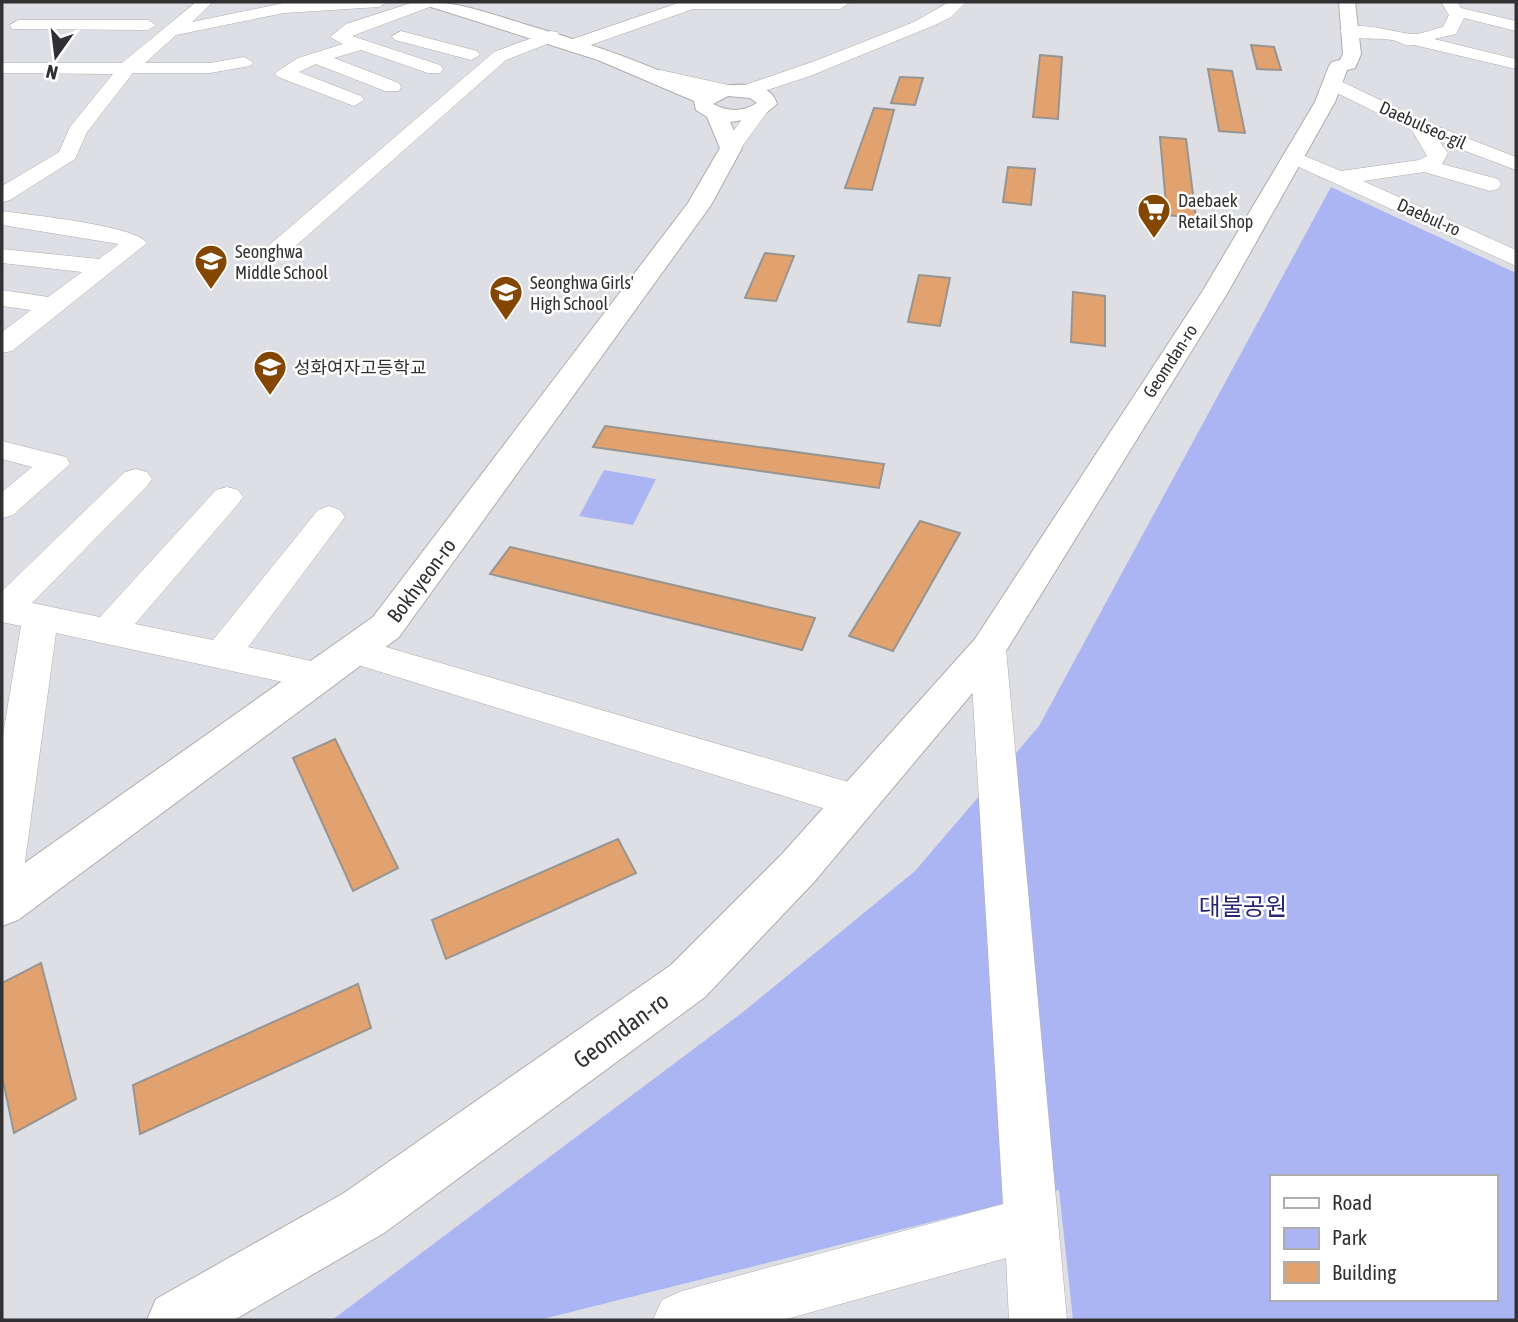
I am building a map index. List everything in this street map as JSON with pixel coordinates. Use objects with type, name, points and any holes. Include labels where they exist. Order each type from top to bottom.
[{"type":"main road","name":"Geomdan-ro","points":[[177,1320],[364,1213],[688,981],[798,868],[988,649],[1215,292],[1325,102],[1339,54],[1347,2]]},
{"type":"main road","points":[[441,3],[576,44],[660,76],[710,106],[738,115],[762,105]]},
{"type":"main road","name":"Geomdan-ro","points":[[1331,20],[1339,54]]},
{"type":"main road","points":[[710,106],[736,91],[762,105]]},
{"type":"main road","points":[[710,106],[731,148]]},
{"type":"main road","name":"Bokhyeon-ro","points":[[2,905],[386,627],[699,205],[731,148]]},
{"type":"street","points":[[148,25],[178,9],[198,14],[234,17],[317,4],[379,2]]},
{"type":"street","points":[[660,76],[736,91],[799,75],[925,23],[948,11],[958,2]]},
{"type":"street","points":[[434,69],[339,37],[359,25],[441,3]]},
{"type":"street","points":[[576,44],[695,3],[840,4]]},
{"type":"street","points":[[289,24],[345,5]]},
{"type":"street","points":[[1339,54],[1457,31],[1456,5]]},
{"type":"street","points":[[1456,5],[1516,12]]},
{"type":"street","points":[[1456,5],[1516,26]]},
{"type":"street","points":[[2,37],[28,17],[76,8],[110,8]]},
{"type":"street","points":[[2,195],[68,155],[77,131],[128,68],[173,28],[198,14]]},
{"type":"street","points":[[198,14],[221,36]]},
{"type":"street","points":[[28,17],[173,28]]},
{"type":"street","points":[[234,17],[265,32]]},
{"type":"street","points":[[354,100],[284,73],[291,67],[317,58],[396,35],[471,55]]},
{"type":"street","points":[[275,252],[500,56],[551,36]]},
{"type":"street","points":[[1413,40],[1516,64]]},
{"type":"street","name":"Daebulseo-gil","points":[[1339,54],[1421,127],[1516,164]]},
{"type":"street","points":[[317,58],[392,87]]},
{"type":"street","points":[[2,68],[211,68],[244,62]]},
{"type":"street","points":[[731,148],[762,105],[782,92],[799,75]]},
{"type":"street","points":[[1421,127],[1423,135],[1438,153],[1436,159],[1425,166]]},
{"type":"street","name":"Daebul-ro","points":[[1295,158],[1516,259]]},
{"type":"street","points":[[1425,166],[1490,184]]},
{"type":"street","name":"Daebul-ro","points":[[1341,177],[1425,166]]},
{"type":"street","points":[[2,218],[123,237],[135,243],[2,345]]},
{"type":"street","points":[[2,256],[103,267]]},
{"type":"street","points":[[2,299],[53,306]]},
{"type":"street","points":[[2,450],[55,464],[2,508]]},
{"type":"street","points":[[2,869],[15,612],[136,479]]},
{"type":"street","points":[[108,631],[227,497]]},
{"type":"street","points":[[222,655],[328,517]]},
{"type":"street","points":[[15,612],[320,676]]},
{"type":"street","points":[[988,649],[1038,1320]]},
{"type":"street","points":[[355,650],[856,801]]},
{"type":"street","points":[[682,1320],[1030,1224]]},
{"type":"green space","name":"대불공원","points":[[1331,187],[1516,273],[1516,1320],[1073,1320],[1059,1190],[539,1320],[332,1320],[743,1012],[915,871],[1039,726]]},
{"type":"green space","points":[[604,470],[656,479],[633,525],[579,516]]},
{"type":"building","points":[[1251,45],[1274,47],[1281,70],[1257,69]]},
{"type":"building","points":[[1040,55],[1062,57],[1058,119],[1033,117]]},
{"type":"building","points":[[1208,69],[1232,71],[1245,133],[1219,131]]},
{"type":"building","points":[[900,77],[923,78],[915,105],[891,103]]},
{"type":"building","points":[[874,108],[894,110],[872,190],[845,188]]},
{"type":"building","points":[[1160,137],[1186,139],[1196,218],[1167,215]]},
{"type":"building","points":[[1008,167],[1035,169],[1031,205],[1003,202]]},
{"type":"building","points":[[765,253],[794,256],[776,301],[745,298]]},
{"type":"building","points":[[919,275],[950,278],[940,326],[908,322]]},
{"type":"building","points":[[1073,292],[1105,296],[1105,346],[1071,342]]},
{"type":"building","points":[[605,426],[884,464],[879,488],[593,447]]},
{"type":"building","points":[[920,521],[960,533],[893,651],[849,636]]},
{"type":"building","points":[[510,547],[815,618],[802,650],[490,574]]},
{"type":"building","points":[[335,739],[398,868],[353,891],[293,758]]},
{"type":"building","points":[[618,839],[636,873],[446,959],[432,920]]},
{"type":"building","points":[[41,963],[76,1099],[14,1133],[2,1076],[2,983]]},
{"type":"building","points":[[358,984],[371,1028],[140,1134],[133,1085]]},
{"type":"place","name":"Daebaek Retail Shop","points":[[1154,240]]},
{"type":"place","name":"Seonghwa Middle School","points":[[211,291]]},
{"type":"place","name":"Seonghwa Girls' High School","points":[[506,322]]},
{"type":"place","name":"성화여자고등학교","points":[[270,397]]}]
